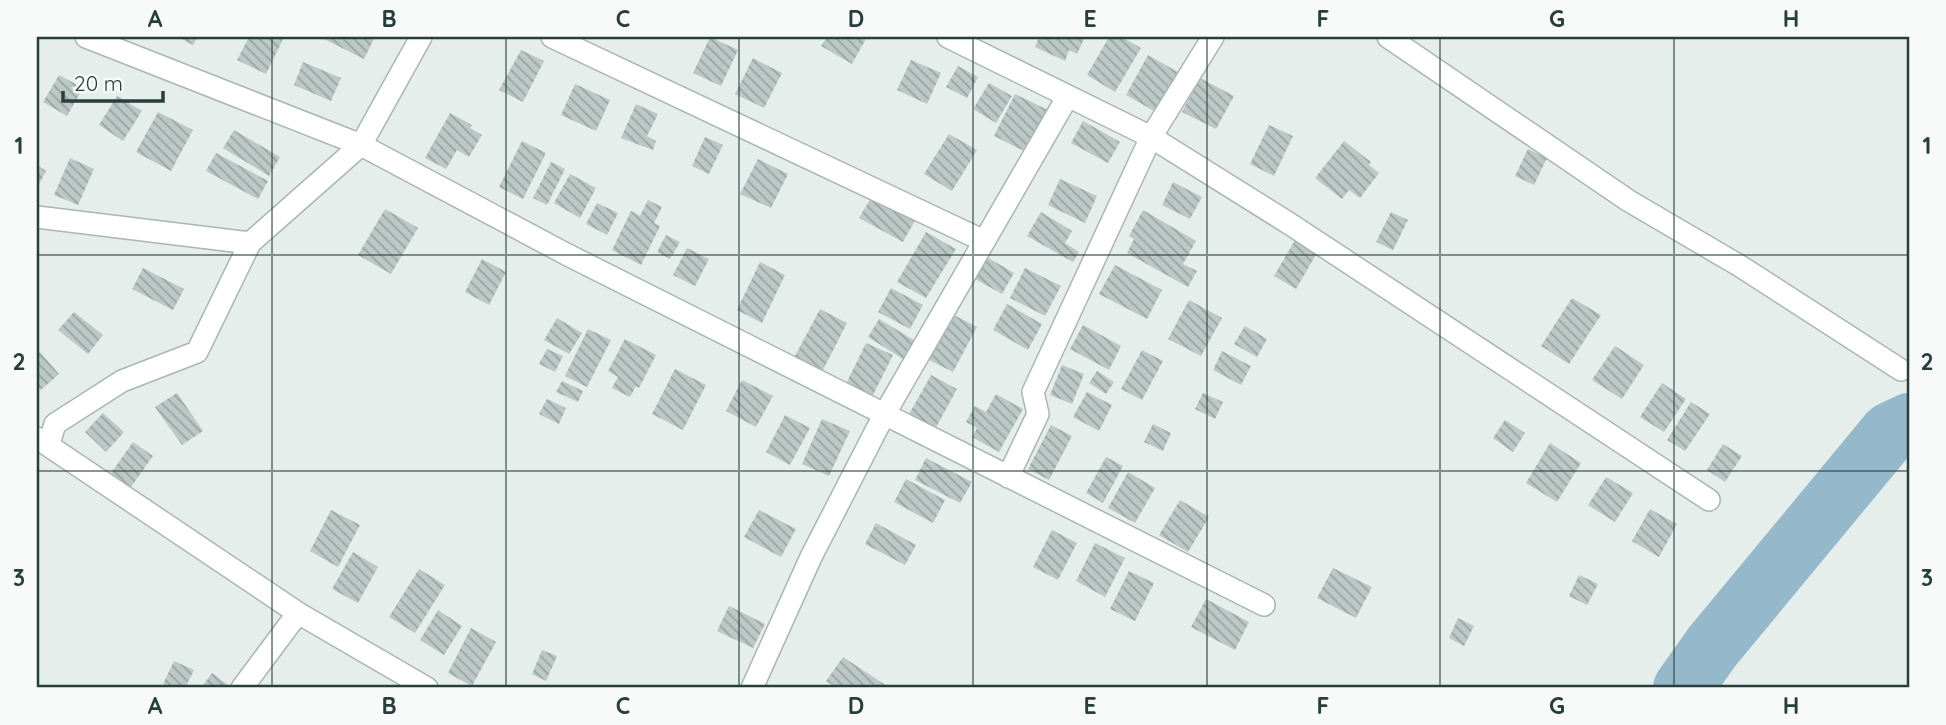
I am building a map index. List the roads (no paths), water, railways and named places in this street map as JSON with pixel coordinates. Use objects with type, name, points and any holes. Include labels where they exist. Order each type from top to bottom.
[{"type":"street","points":[[86,37],[361,145],[566,254],[1264,605]]},
{"type":"street","points":[[421,37],[361,145],[250,243],[197,352],[121,382],[55,424],[43,441],[298,613],[427,688]]},
{"type":"street","points":[[552,37],[984,241]]},
{"type":"street","points":[[948,37],[1151,137],[1290,224],[1709,500]]},
{"type":"street","points":[[1009,477],[1038,414],[1032,392],[1151,137],[1213,37]]},
{"type":"street","points":[[1388,37],[1629,201],[1741,266],[1901,370]]},
{"type":"street","points":[[752,688],[811,556],[884,415],[1068,96]]},
{"type":"street","points":[[37,217],[250,243]]},
{"type":"street","points":[[242,688],[298,613]]},
{"type":"waterway","points":[[1683,688],[1712,647],[1890,432],[1909,423]]}]
